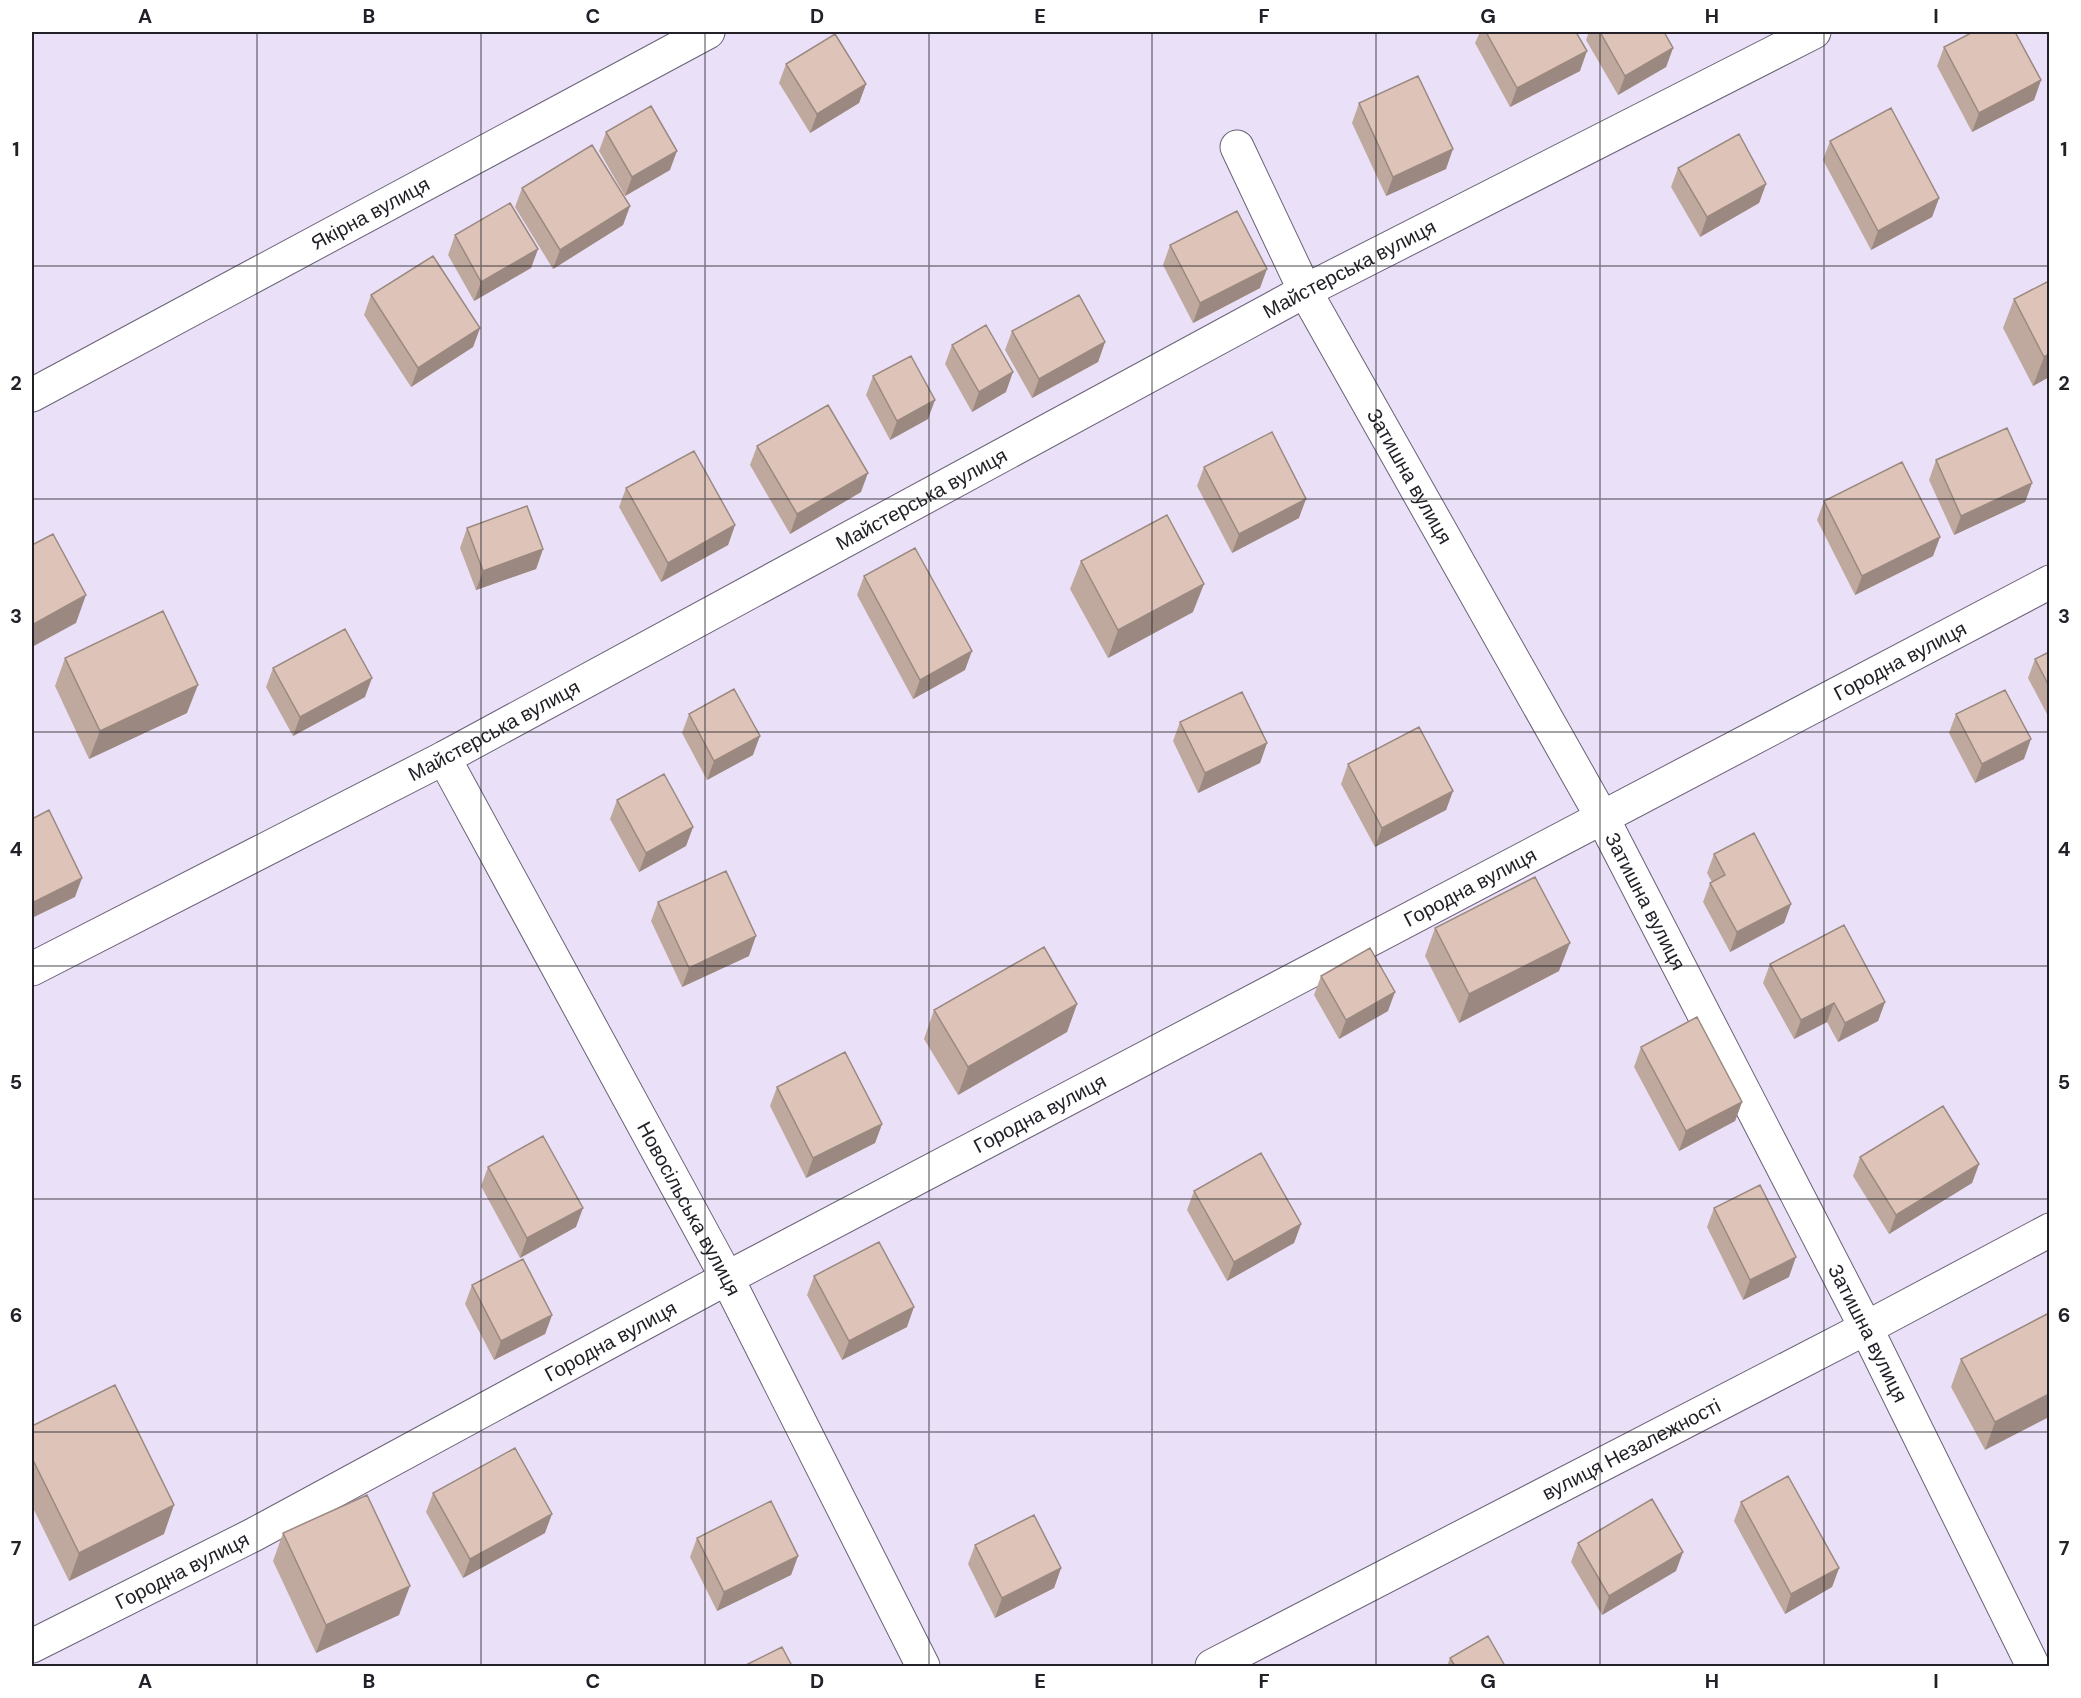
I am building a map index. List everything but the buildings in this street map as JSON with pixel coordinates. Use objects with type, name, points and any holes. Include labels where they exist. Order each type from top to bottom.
[{"type":"street","name":"Якірна вулиця","points":[[32,395],[708,32]]},
{"type":"street","name":"Майстерська вулиця","points":[[32,969],[444,758],[1305,291],[1814,32]]},
{"type":"street","name":"Затишна вулиця","points":[[1237,147],[1305,291],[1603,819],[1866,1328],[2033,1666]]},
{"type":"street","name":"Городна вулиця","points":[[32,1646],[253,1535],[727,1278],[1603,819],[2049,582]]},
{"type":"street","name":"Новосільська вулиця","points":[[444,758],[727,1278],[923,1666]]},
{"type":"street","name":"вулиця Незалежності","points":[[1212,1666],[1866,1328],[2049,1230]]}]
